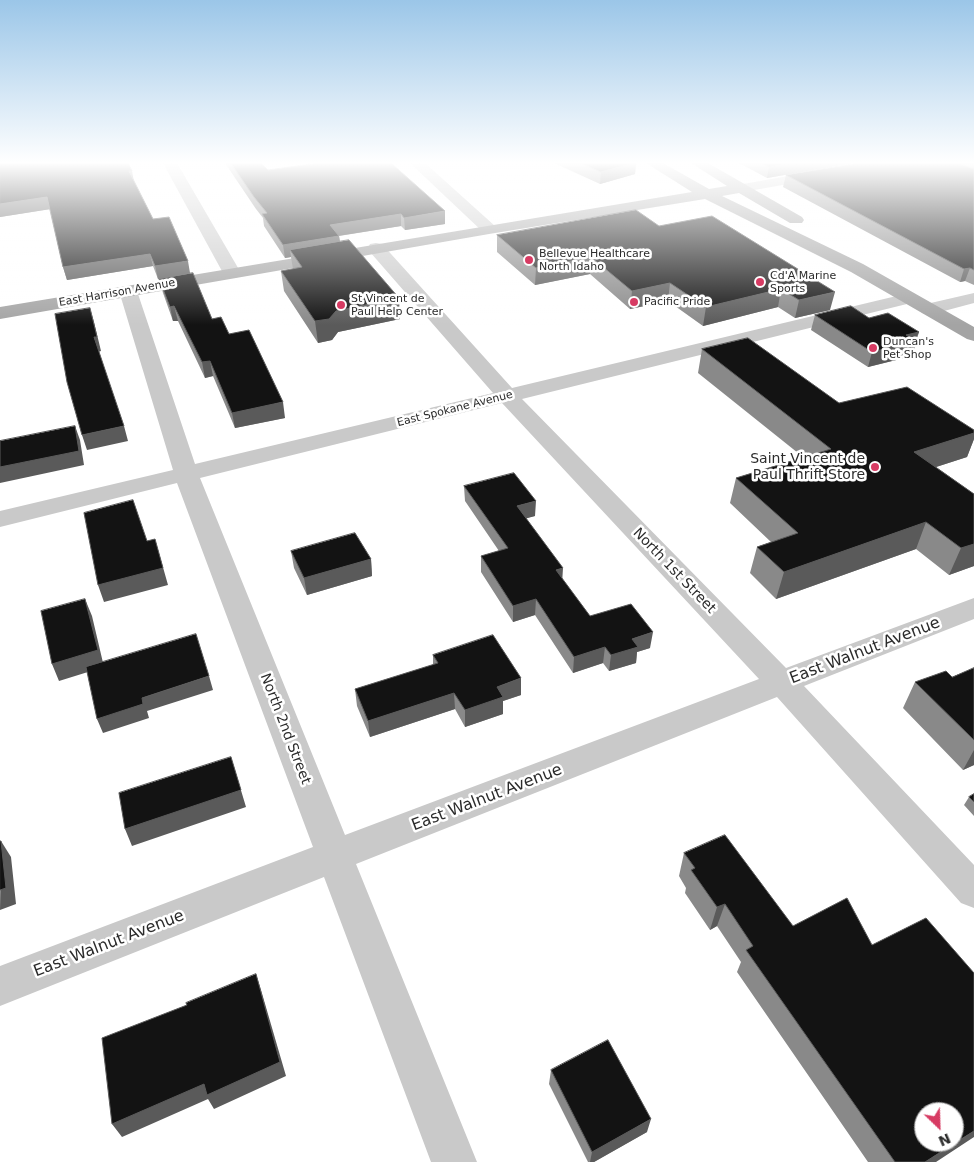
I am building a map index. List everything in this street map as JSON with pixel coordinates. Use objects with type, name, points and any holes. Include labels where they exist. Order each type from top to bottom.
[{"type":"main road","name":"East Harrison Avenue","points":[[0,313],[562,217]]},
{"type":"main road","points":[[754,217],[857,268],[974,335]]},
{"type":"main road","points":[[792,217],[819,233],[857,268]]},
{"type":"street","points":[[201,217],[232,273]]},
{"type":"street","points":[[476,217],[489,229]]},
{"type":"street","name":"North 1st Street","points":[[376,248],[507,396],[782,684],[974,892]]},
{"type":"street","name":"North 2nd Street","points":[[128,291],[186,474],[454,1162]]},
{"type":"street","name":"East Spokane Avenue","points":[[0,519],[909,298]]},
{"type":"street","points":[[929,309],[974,298]]},
{"type":"street","name":"East Walnut Avenue","points":[[0,986],[974,608]]},
{"type":"building","points":[[52,217],[152,217],[153,219],[169,217],[188,261],[155,266],[150,254],[63,267]]},
{"type":"building","points":[[264,217],[380,217],[330,225],[339,236],[283,245]]},
{"type":"building","points":[[596,217],[646,217],[659,226],[714,217],[835,292],[799,300],[781,289],[706,307],[670,283],[632,291],[591,257],[536,268],[497,235]]},
{"type":"building","points":[[866,217],[974,217],[974,270],[970,268],[964,269]]},
{"type":"building","points":[[349,240],[399,298],[336,311],[329,319],[315,321],[281,271],[302,267],[290,250]]},
{"type":"building","points":[[193,273],[212,319],[221,317],[229,334],[249,330],[283,402],[232,413],[210,361],[202,362],[174,306],[170,307],[159,279]]},
{"type":"building","points":[[851,306],[869,318],[888,313],[919,332],[906,335],[917,341],[872,352],[815,315]]},
{"type":"building","points":[[90,308],[97,337],[94,337],[124,426],[82,435],[67,382],[55,314]]},
{"type":"building","points":[[748,338],[839,403],[907,387],[974,430],[974,433],[914,452],[974,494],[974,544],[961,548],[926,522],[784,572],[757,547],[798,533],[736,478],[831,449],[702,349]]},
{"type":"building","points":[[75,426],[79,451],[0,467],[0,441]]},
{"type":"building","points":[[514,473],[536,501],[517,506],[563,568],[556,570],[590,616],[631,604],[653,632],[632,639],[638,647],[611,655],[605,647],[574,657],[536,599],[513,606],[481,556],[508,548],[464,486]]},
{"type":"building","points":[[133,500],[147,541],[155,539],[163,568],[98,585],[84,513]]},
{"type":"building","points":[[355,533],[371,559],[304,578],[291,551]]},
{"type":"building","points":[[85,599],[98,650],[52,664],[41,611]]},
{"type":"building","points":[[196,634],[209,676],[142,698],[143,704],[97,719],[86,667]]},
{"type":"building","points":[[493,635],[521,678],[497,687],[503,697],[465,710],[454,693],[368,721],[355,689],[438,663],[433,655]]},
{"type":"building","points":[[974,668],[974,740],[915,682],[946,671],[952,677]]},
{"type":"building","points":[[231,757],[241,790],[125,829],[119,793]]},
{"type":"building","points":[[974,794],[974,802],[969,797]]},
{"type":"building","points":[[725,835],[793,926],[847,898],[872,945],[926,918],[974,973],[974,1131],[964,1137],[964,1102],[914,1102],[914,1152],[941,1152],[925,1162],[895,1162],[746,950],[753,946],[725,904],[717,907],[691,870],[695,868],[684,853]]},
{"type":"building","points":[[0,841],[6,888],[0,890]]},
{"type":"building","points":[[256,974],[280,1062],[207,1095],[204,1084],[112,1124],[102,1038],[187,1005],[186,1003]]},
{"type":"building","points":[[608,1040],[651,1119],[592,1152],[551,1070]]},
{"type":"place","name":"Bellevue Healthcare North Idaho","points":[[529,260]]},
{"type":"place","name":"Cd'A Marine Sports","points":[[760,282]]},
{"type":"place","name":"Pacific Pride","points":[[634,302]]},
{"type":"place","name":"St Vincent de Paul Help Center","points":[[341,305]]},
{"type":"place","name":"Duncan's Pet Shop","points":[[873,348]]},
{"type":"place","name":"Saint Vincent de Paul Thrift Store","points":[[875,467]]}]
